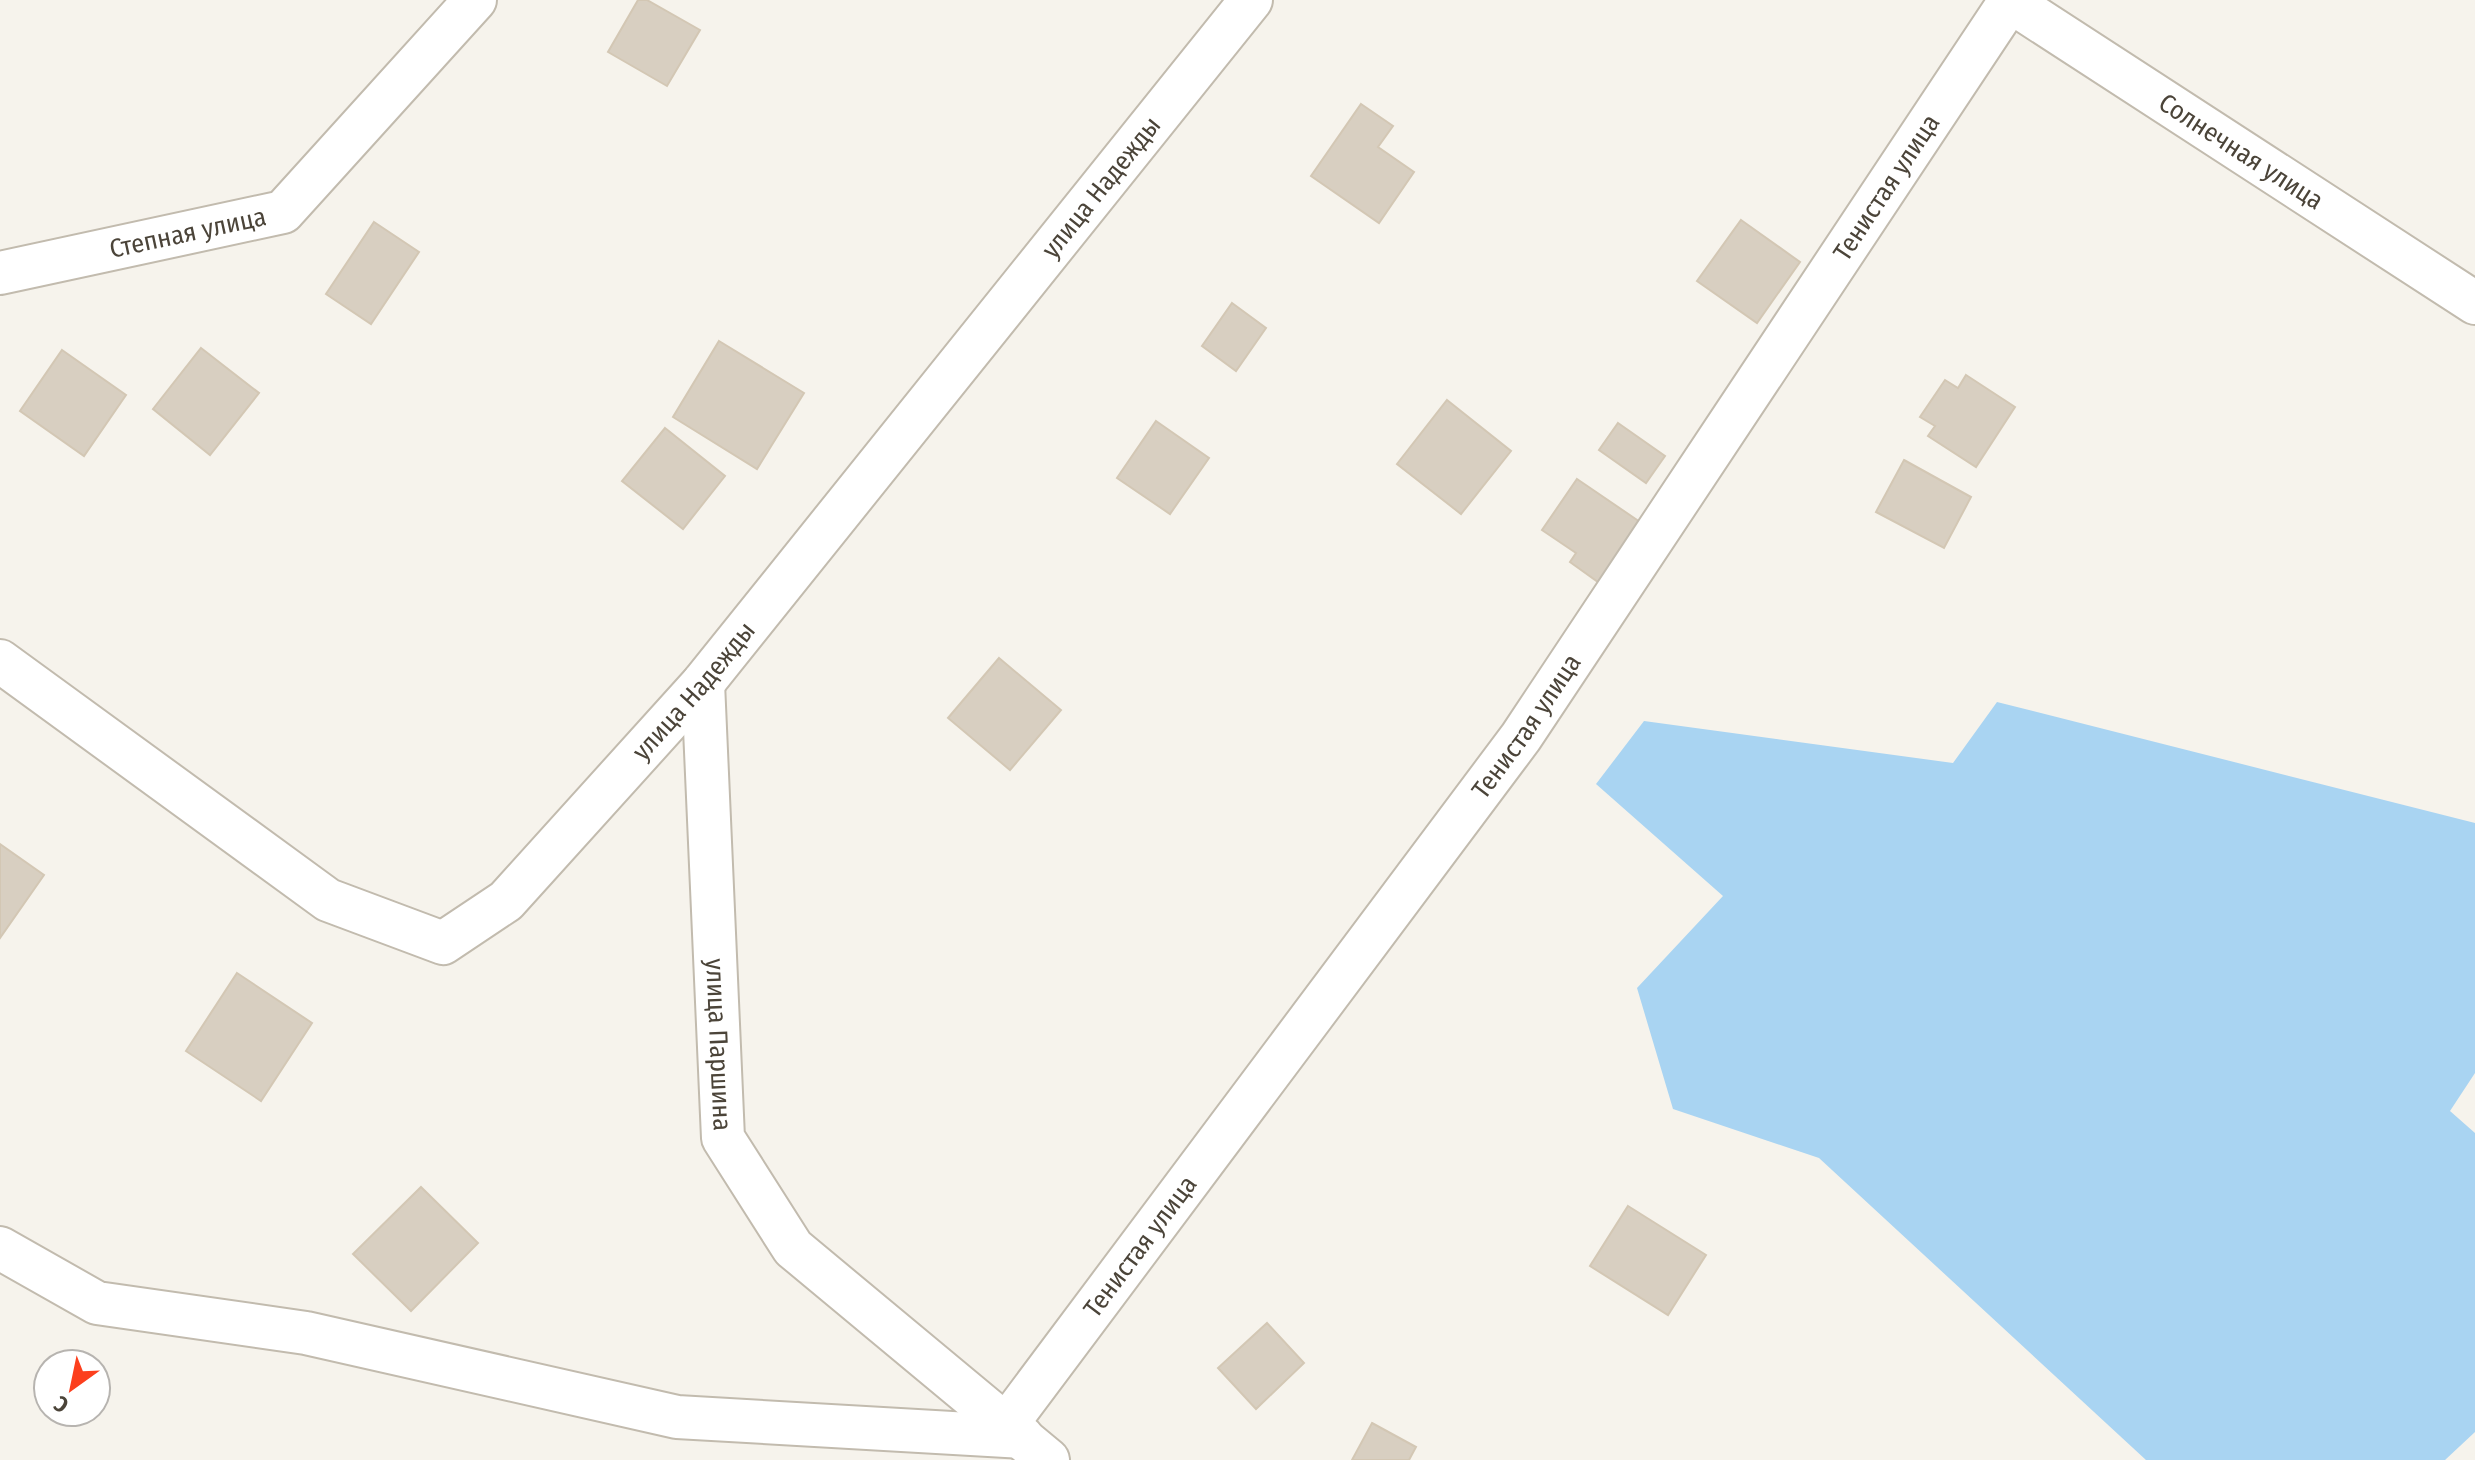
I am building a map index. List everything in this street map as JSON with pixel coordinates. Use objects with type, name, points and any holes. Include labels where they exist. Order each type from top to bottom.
[{"type":"street","name":"Степная улица","points":[[0,273],[283,212],[475,0]]},
{"type":"street","name":"улица Надежды","points":[[0,661],[328,900],[443,943],[506,901],[703,683],[1251,0]]},
{"type":"street","name":"Солнечная улица","points":[[2009,1],[2475,303]]},
{"type":"street","name":"Тенистая улица","points":[[1026,1440],[1521,737],[2009,1]]},
{"type":"street","name":"улица Паршина","points":[[703,683],[723,1138],[793,1248],[1026,1440]]},
{"type":"street","points":[[0,1248],[97,1303],[306,1333],[677,1417],[1026,1440]]},
{"type":"water","points":[[1997,702],[2475,823],[2475,1073],[2450,1111],[2475,1133],[2475,1432],[2445,1460],[2146,1460],[1819,1158],[1673,1109],[1637,988],[1723,896],[1596,784],[1644,721],[1953,763]]},
{"type":"building","points":[[638,0],[647,0],[700,30],[667,86],[608,52]]},
{"type":"building","points":[[1361,104],[1393,126],[1378,147],[1414,172],[1379,223],[1311,176]]},
{"type":"building","points":[[1741,220],[1800,262],[1757,323],[1697,281]]},
{"type":"building","points":[[374,222],[419,252],[371,324],[326,294]]},
{"type":"building","points":[[1232,303],[1266,328],[1236,371],[1202,346]]},
{"type":"building","points":[[719,341],[804,393],[757,469],[673,417]]},
{"type":"building","points":[[201,348],[259,393],[210,455],[153,409]]},
{"type":"building","points":[[62,350],[126,395],[84,456],[20,411]]},
{"type":"building","points":[[1966,375],[2015,407],[1976,467],[1928,436],[1935,426],[1920,417],[1945,380],[1958,388]]},
{"type":"building","points":[[1447,400],[1511,451],[1461,514],[1397,464]]},
{"type":"building","points":[[1156,421],[1209,458],[1170,514],[1117,478]]},
{"type":"building","points":[[1618,423],[1665,456],[1646,483],[1599,450]]},
{"type":"building","points":[[665,428],[725,476],[683,529],[622,481]]},
{"type":"building","points":[[1904,460],[1971,497],[1944,548],[1876,512]]},
{"type":"building","points":[[1577,479],[1640,522],[1598,582],[1570,562],[1576,553],[1542,530]]},
{"type":"building","points":[[999,658],[1061,710],[1010,770],[948,718]]},
{"type":"building","points":[[0,844],[44,875],[0,938]]},
{"type":"building","points":[[237,973],[312,1023],[261,1101],[186,1051]]},
{"type":"building","points":[[421,1187],[478,1243],[411,1311],[353,1254]]},
{"type":"building","points":[[1628,1206],[1706,1255],[1668,1315],[1590,1266]]},
{"type":"building","points":[[1267,1323],[1304,1363],[1256,1409],[1218,1368]]},
{"type":"building","points":[[1372,1423],[1416,1447],[1409,1460],[1352,1460]]}]
